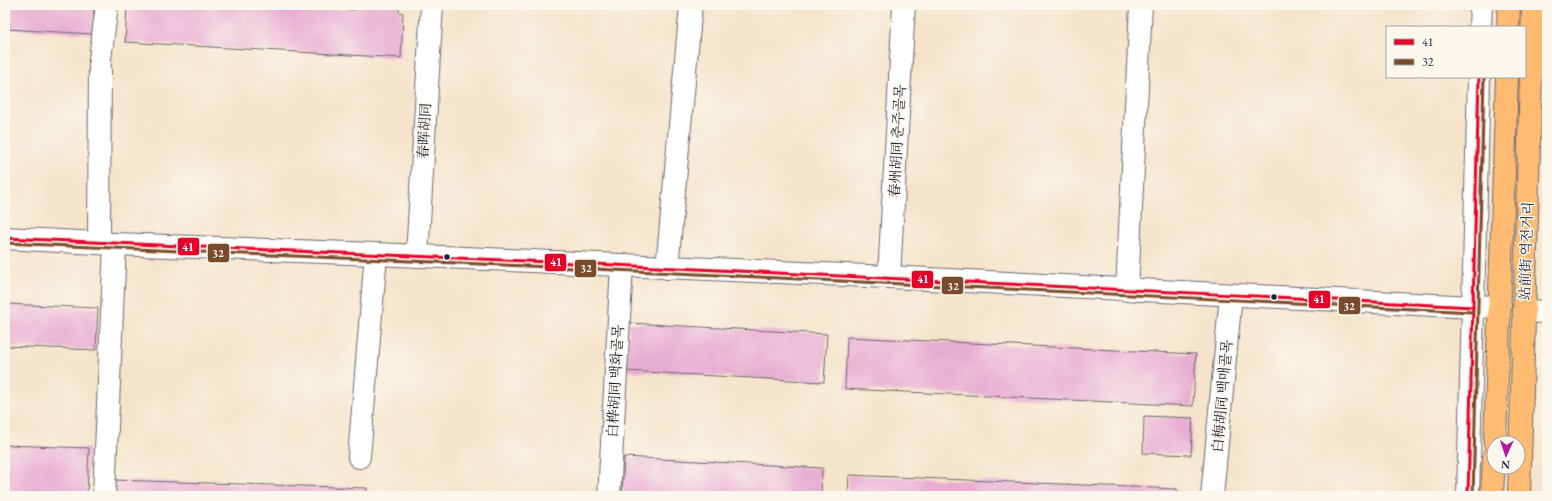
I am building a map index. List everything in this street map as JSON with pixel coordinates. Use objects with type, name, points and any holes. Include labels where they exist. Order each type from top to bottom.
[{"type":"main road","points":[[1508,26],[1509,5]]},
{"type":"main road","name":"站前街 역전거리","points":[[1519,496],[1533,5]]},
{"type":"main road","name":"站前街 역전거리","points":[[1494,435],[1507,78]]},
{"type":"main road","points":[[1492,496],[1493,475]]},
{"type":"street","points":[[104,496],[107,244],[100,59],[107,5]]},
{"type":"street","name":"春晖胡同","points":[[417,256],[432,5]]},
{"type":"street","points":[[667,268],[691,5]]},
{"type":"street","name":"春州胡同 춘주골목","points":[[890,277],[904,5]]},
{"type":"street","points":[[1127,290],[1141,5]]},
{"type":"street","points":[[1480,26],[1481,5]]},
{"type":"street","points":[[1468,496],[1479,78]]},
{"type":"street","points":[[5,238],[107,244],[376,254],[890,277],[1473,307],[1500,306]]},
{"type":"street","points":[[359,457],[376,254]]},
{"type":"street","name":"白桦胡同 백화골목","points":[[609,496],[622,265]]},
{"type":"street","name":"白梅胡同 백매골목","points":[[1212,496],[1231,295]]},
{"type":"street","points":[[1524,311],[1547,312]]},
{"type":"building","points":[[5,5],[94,5],[93,34],[5,29]]},
{"type":"building","points":[[127,5],[278,5],[354,10],[354,5],[399,5],[399,12],[403,13],[401,58],[125,42]]},
{"type":"building","points":[[5,304],[98,308],[96,350],[5,346]]},
{"type":"building","points":[[629,323],[827,334],[824,382],[626,371]]},
{"type":"building","points":[[847,337],[1196,354],[1193,406],[845,389]]},
{"type":"building","points":[[1144,416],[1193,418],[1191,455],[1143,453]]},
{"type":"building","points":[[5,445],[89,448],[87,496],[5,496]]},
{"type":"building","points":[[624,457],[822,468],[821,496],[622,496]]},
{"type":"building","points":[[849,475],[1177,489],[1177,496],[848,496]]},
{"type":"building","points":[[113,480],[367,488],[367,496],[112,496]]},
{"type":"building","points":[[418,494],[448,495],[448,496],[418,496]]},
{"type":"transit line","name":"41","points":[[1468,496],[1479,78]]},
{"type":"transit line","name":"32","points":[[1473,496],[1484,78]]},
{"type":"transit line","name":"41","points":[[5,238],[798,273],[1473,307]]},
{"type":"transit line","name":"32","points":[[5,243],[798,278],[1473,312]]}]
